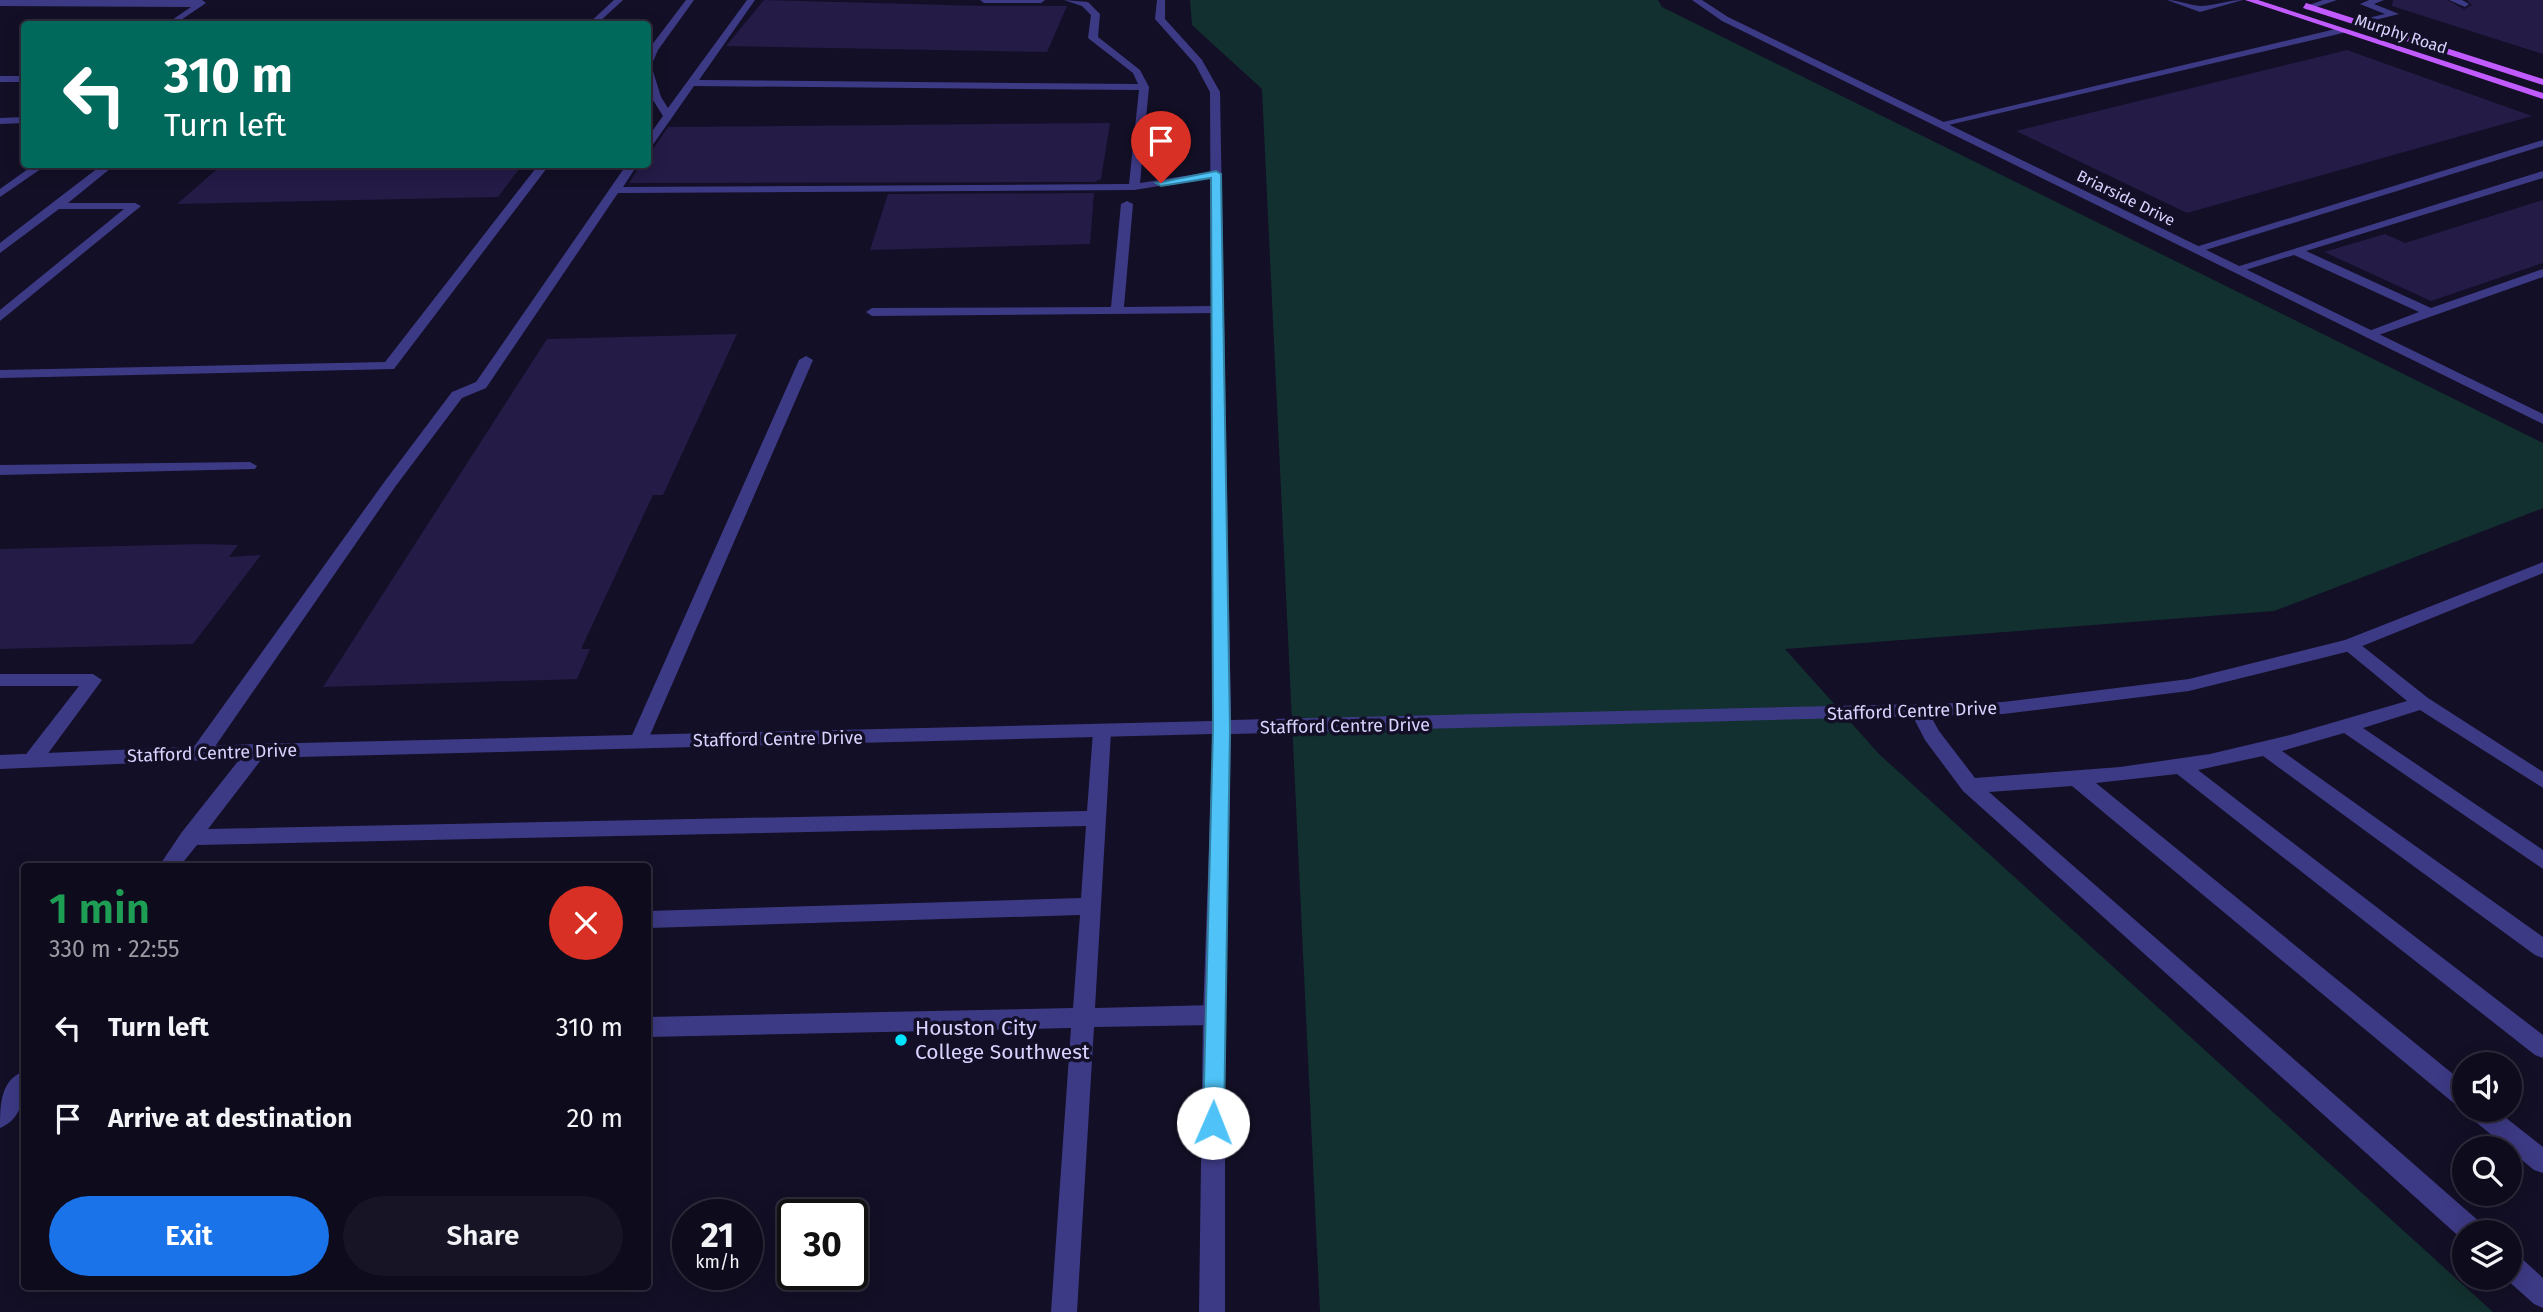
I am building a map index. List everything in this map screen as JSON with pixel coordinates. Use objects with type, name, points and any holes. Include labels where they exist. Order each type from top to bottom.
[{"type":"main road","name":"Murphy Road","points":[[2249,0],[2543,96]]},
{"type":"main road","points":[[2261,0],[2313,15],[2358,23]]},
{"type":"main road","name":"Murphy Road","points":[[2296,3],[2543,82]]},
{"type":"main road","points":[[2340,31],[2366,33],[2496,68]]},
{"type":"street","points":[[595,21],[619,0]]},
{"type":"street","points":[[651,56],[690,0]]},
{"type":"street","points":[[651,141],[751,0]]},
{"type":"street","points":[[984,0],[1041,0]]},
{"type":"street","points":[[1068,0],[1085,4],[1096,14],[1093,38],[1137,72],[1144,87],[1134,187]]},
{"type":"street","points":[[1161,0],[1160,19],[1204,67],[1215,92],[1222,729],[1214,1015],[1212,1312]]},
{"type":"street","name":"Briarside Drive","points":[[1696,0],[1726,19],[2543,420]]},
{"type":"street","points":[[2171,0],[2200,9],[2239,0]]},
{"type":"street","points":[[2307,7],[2333,0]]},
{"type":"street","points":[[2358,23],[2395,14],[2364,4],[2381,0]]},
{"type":"street","points":[[2453,0],[2465,4]]},
{"type":"street","points":[[0,9],[5,3],[203,2]]},
{"type":"street","points":[[174,21],[203,2]]},
{"type":"street","points":[[1940,124],[2340,31]]},
{"type":"street","points":[[0,79],[21,79]]},
{"type":"street","points":[[651,81],[656,97],[668,116]]},
{"type":"street","points":[[691,83],[1144,87]]},
{"type":"street","points":[[0,121],[21,120]]},
{"type":"street","points":[[2195,249],[2543,143]]},
{"type":"street","points":[[0,194],[37,168]]},
{"type":"street","points":[[3,243],[106,168]]},
{"type":"street","points":[[0,373],[389,366],[542,168]]},
{"type":"street","points":[[200,753],[390,484],[457,395],[481,384],[630,168]]},
{"type":"street","points":[[615,190],[1134,187],[1216,174]]},
{"type":"street","points":[[2236,269],[2543,174]]},
{"type":"street","points":[[1117,311],[1127,204]]},
{"type":"street","points":[[0,317],[135,206],[56,206]]},
{"type":"street","points":[[2296,251],[2430,312]]},
{"type":"street","points":[[2368,334],[2543,272]]},
{"type":"street","points":[[2521,280],[2543,290]]},
{"type":"street","points":[[872,312],[1217,310]]},
{"type":"street","points":[[638,743],[806,360]]},
{"type":"street","points":[[0,470],[250,466]]},
{"type":"street","name":"Stafford Centre Drive","points":[[0,762],[34,758],[257,751],[2003,708],[2189,685],[2350,645],[2543,566]]},
{"type":"street","points":[[2350,645],[2422,702],[2543,781]]},
{"type":"street","points":[[0,680],[93,680],[34,758]]},
{"type":"street","points":[[1970,786],[2076,778],[2179,766],[2265,748],[2422,702]]},
{"type":"street","points":[[1919,711],[1932,735],[1970,786],[2458,1220]]},
{"type":"street","points":[[2347,726],[2543,861]]},
{"type":"street","points":[[1064,1312],[1102,732]]},
{"type":"street","points":[[2265,748],[2543,949]]},
{"type":"street","points":[[171,863],[257,751]]},
{"type":"street","points":[[2179,766],[2543,1048]]},
{"type":"street","points":[[2076,778],[2452,1087]]},
{"type":"street","points":[[189,837],[1097,818]]},
{"type":"street","points":[[651,919],[1091,906]]},
{"type":"street","points":[[651,1027],[1214,1015]]},
{"type":"street","points":[[0,1117],[21,1086]]},
{"type":"street","points":[[2494,1122],[2543,1162]]},
{"type":"street","points":[[2522,1276],[2543,1295]]},
{"type":"green space","points":[[1190,0],[1658,0],[1662,7],[2543,443],[2543,508],[2274,611],[1785,649],[1879,754],[2452,1275],[2452,1290],[2469,1290],[2493,1312],[1320,1312],[1262,89],[1192,25]]},
{"type":"building","points":[[764,0],[1067,6],[1047,52],[726,46]]},
{"type":"building","points":[[2393,0],[2447,0],[2464,9],[2472,5],[2467,0],[2543,0],[2543,54],[2392,6]]},
{"type":"building","points":[[2347,50],[2532,116],[2187,213],[2016,131]]},
{"type":"building","points":[[1110,123],[1101,179],[1095,182],[629,183],[638,168],[651,168],[651,152],[668,127]]},
{"type":"building","points":[[218,168],[520,168],[498,197],[177,204]]},
{"type":"building","points":[[1094,193],[1090,244],[870,250],[888,194]]},
{"type":"building","points":[[2543,200],[2543,263],[2431,301],[2324,252],[2385,234],[2405,243]]},
{"type":"building","points":[[737,334],[663,495],[653,495],[581,649],[590,649],[577,679],[323,687],[547,339]]},
{"type":"building","points":[[238,545],[229,557],[261,555],[193,644],[0,649],[0,549]]},
{"type":"place","name":"Houston City College Southwest","points":[[901,1040]]},
{"type":"route","points":[[1161,183],[1216,174],[1222,729],[1213,1123]]}]
